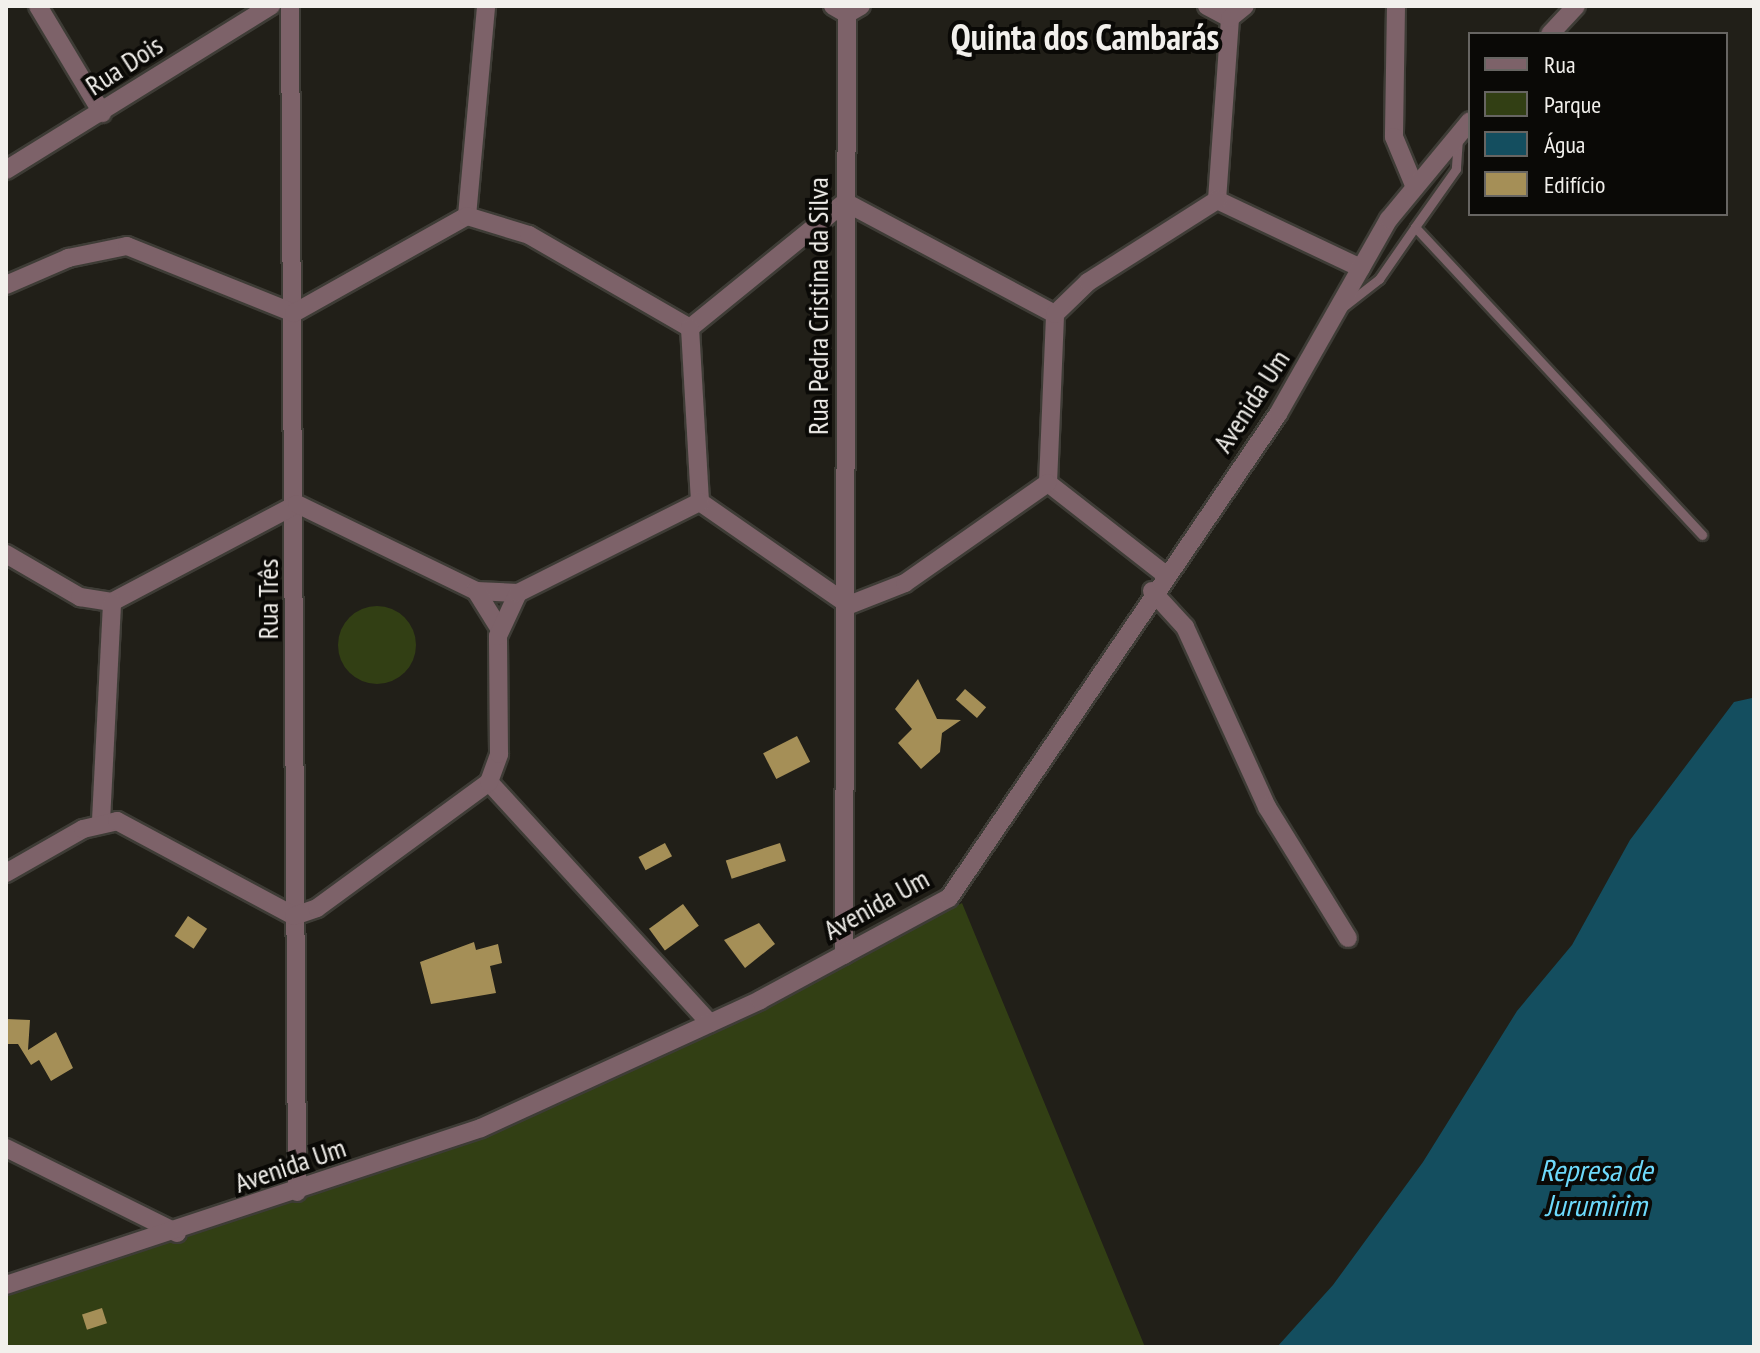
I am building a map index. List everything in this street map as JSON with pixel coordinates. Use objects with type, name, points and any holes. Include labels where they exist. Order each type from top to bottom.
[{"type":"street","points":[[38,6],[102,113]]},
{"type":"street","name":"Rua Dois","points":[[6,170],[271,6]]},
{"type":"street","name":"Rua Três","points":[[290,6],[297,504],[294,916],[297,1192]]},
{"type":"street","points":[[467,216],[486,6]]},
{"type":"street","points":[[1207,6],[1237,12],[1217,200]]},
{"type":"street","points":[[1396,6],[1394,137],[1414,185]]},
{"type":"street","points":[[1552,32],[1576,6]]},
{"type":"street","name":"Rua Pedra Cristina da Silva","points":[[844,955],[849,605],[845,202],[847,8]]},
{"type":"street","name":"Avenida Um","points":[[6,1285],[177,1233],[481,1128],[710,1023],[915,920],[957,889],[1045,765],[1163,573],[1278,414],[1361,268],[1414,185],[1464,128]]},
{"type":"street","points":[[1217,200],[1361,268]]},
{"type":"street","points":[[1048,483],[1055,314],[1088,282],[1217,200]]},
{"type":"street","points":[[690,328],[845,202],[1055,314]]},
{"type":"street","points":[[6,285],[79,254],[127,246],[294,313],[467,216],[529,235],[690,328]]},
{"type":"street","points":[[690,328],[700,502]]},
{"type":"street","points":[[700,502],[849,605],[905,583],[1048,483]]},
{"type":"street","points":[[1048,483],[1163,573]]},
{"type":"street","points":[[6,554],[80,597],[112,602],[297,504],[476,591],[518,593],[700,502]]},
{"type":"street","points":[[476,591],[499,628]]},
{"type":"street","points":[[1152,591],[1185,627],[1267,807],[1348,938]]},
{"type":"street","points":[[6,873],[101,821],[135,829],[294,916],[355,886],[489,782],[499,754],[499,628],[518,593]]},
{"type":"street","points":[[101,821],[112,602]]},
{"type":"street","points":[[489,782],[710,1023]]},
{"type":"street","points":[[6,1148],[177,1233]]},
{"type":"lane","points":[[1339,311],[1379,279],[1456,169],[1464,128]]},
{"type":"lane","points":[[1415,227],[1702,535]]},
{"type":"green space","points":[[377,606],[392,609],[405,617],[413,630],[416,645],[413,660],[405,673],[392,681],[377,684],[362,681],[349,673],[341,660],[338,645],[341,630],[349,617],[362,609]]},
{"type":"green space","points":[[962,903],[1145,1347],[6,1347],[6,1292],[491,1131],[714,1032]]},
{"type":"water","name":"Represa de Jurumirim","points":[[1754,669],[1754,1347],[1277,1347],[1333,1285],[1423,1162],[1517,1011],[1572,945],[1630,840],[1734,702],[1752,698]]},
{"type":"building","points":[[918,679],[937,719],[961,720],[942,733],[940,752],[921,769],[898,743],[912,729],[895,709]]},
{"type":"building","points":[[965,689],[986,707],[977,718],[956,700]]},
{"type":"building","points":[[797,736],[810,762],[776,779],[763,753]]},
{"type":"building","points":[[665,843],[672,856],[646,870],[639,857]]},
{"type":"building","points":[[780,843],[786,861],[732,879],[726,861]]},
{"type":"building","points":[[683,904],[699,926],[665,951],[649,929]]},
{"type":"building","points":[[188,916],[207,929],[194,949],[175,936]]},
{"type":"building","points":[[759,923],[775,944],[745,968],[724,940]]},
{"type":"building","points":[[474,942],[476,950],[498,944],[502,963],[490,966],[496,993],[431,1004],[420,962]]},
{"type":"building","points":[[6,1019],[30,1020],[28,1050],[56,1032],[73,1068],[51,1081],[39,1060],[31,1065],[18,1044],[6,1044]]},
{"type":"building","points":[[102,1308],[107,1323],[87,1330],[82,1314]]},
{"type":"district","name":"Quinta dos Cambarás","points":[[1085,37]]}]
